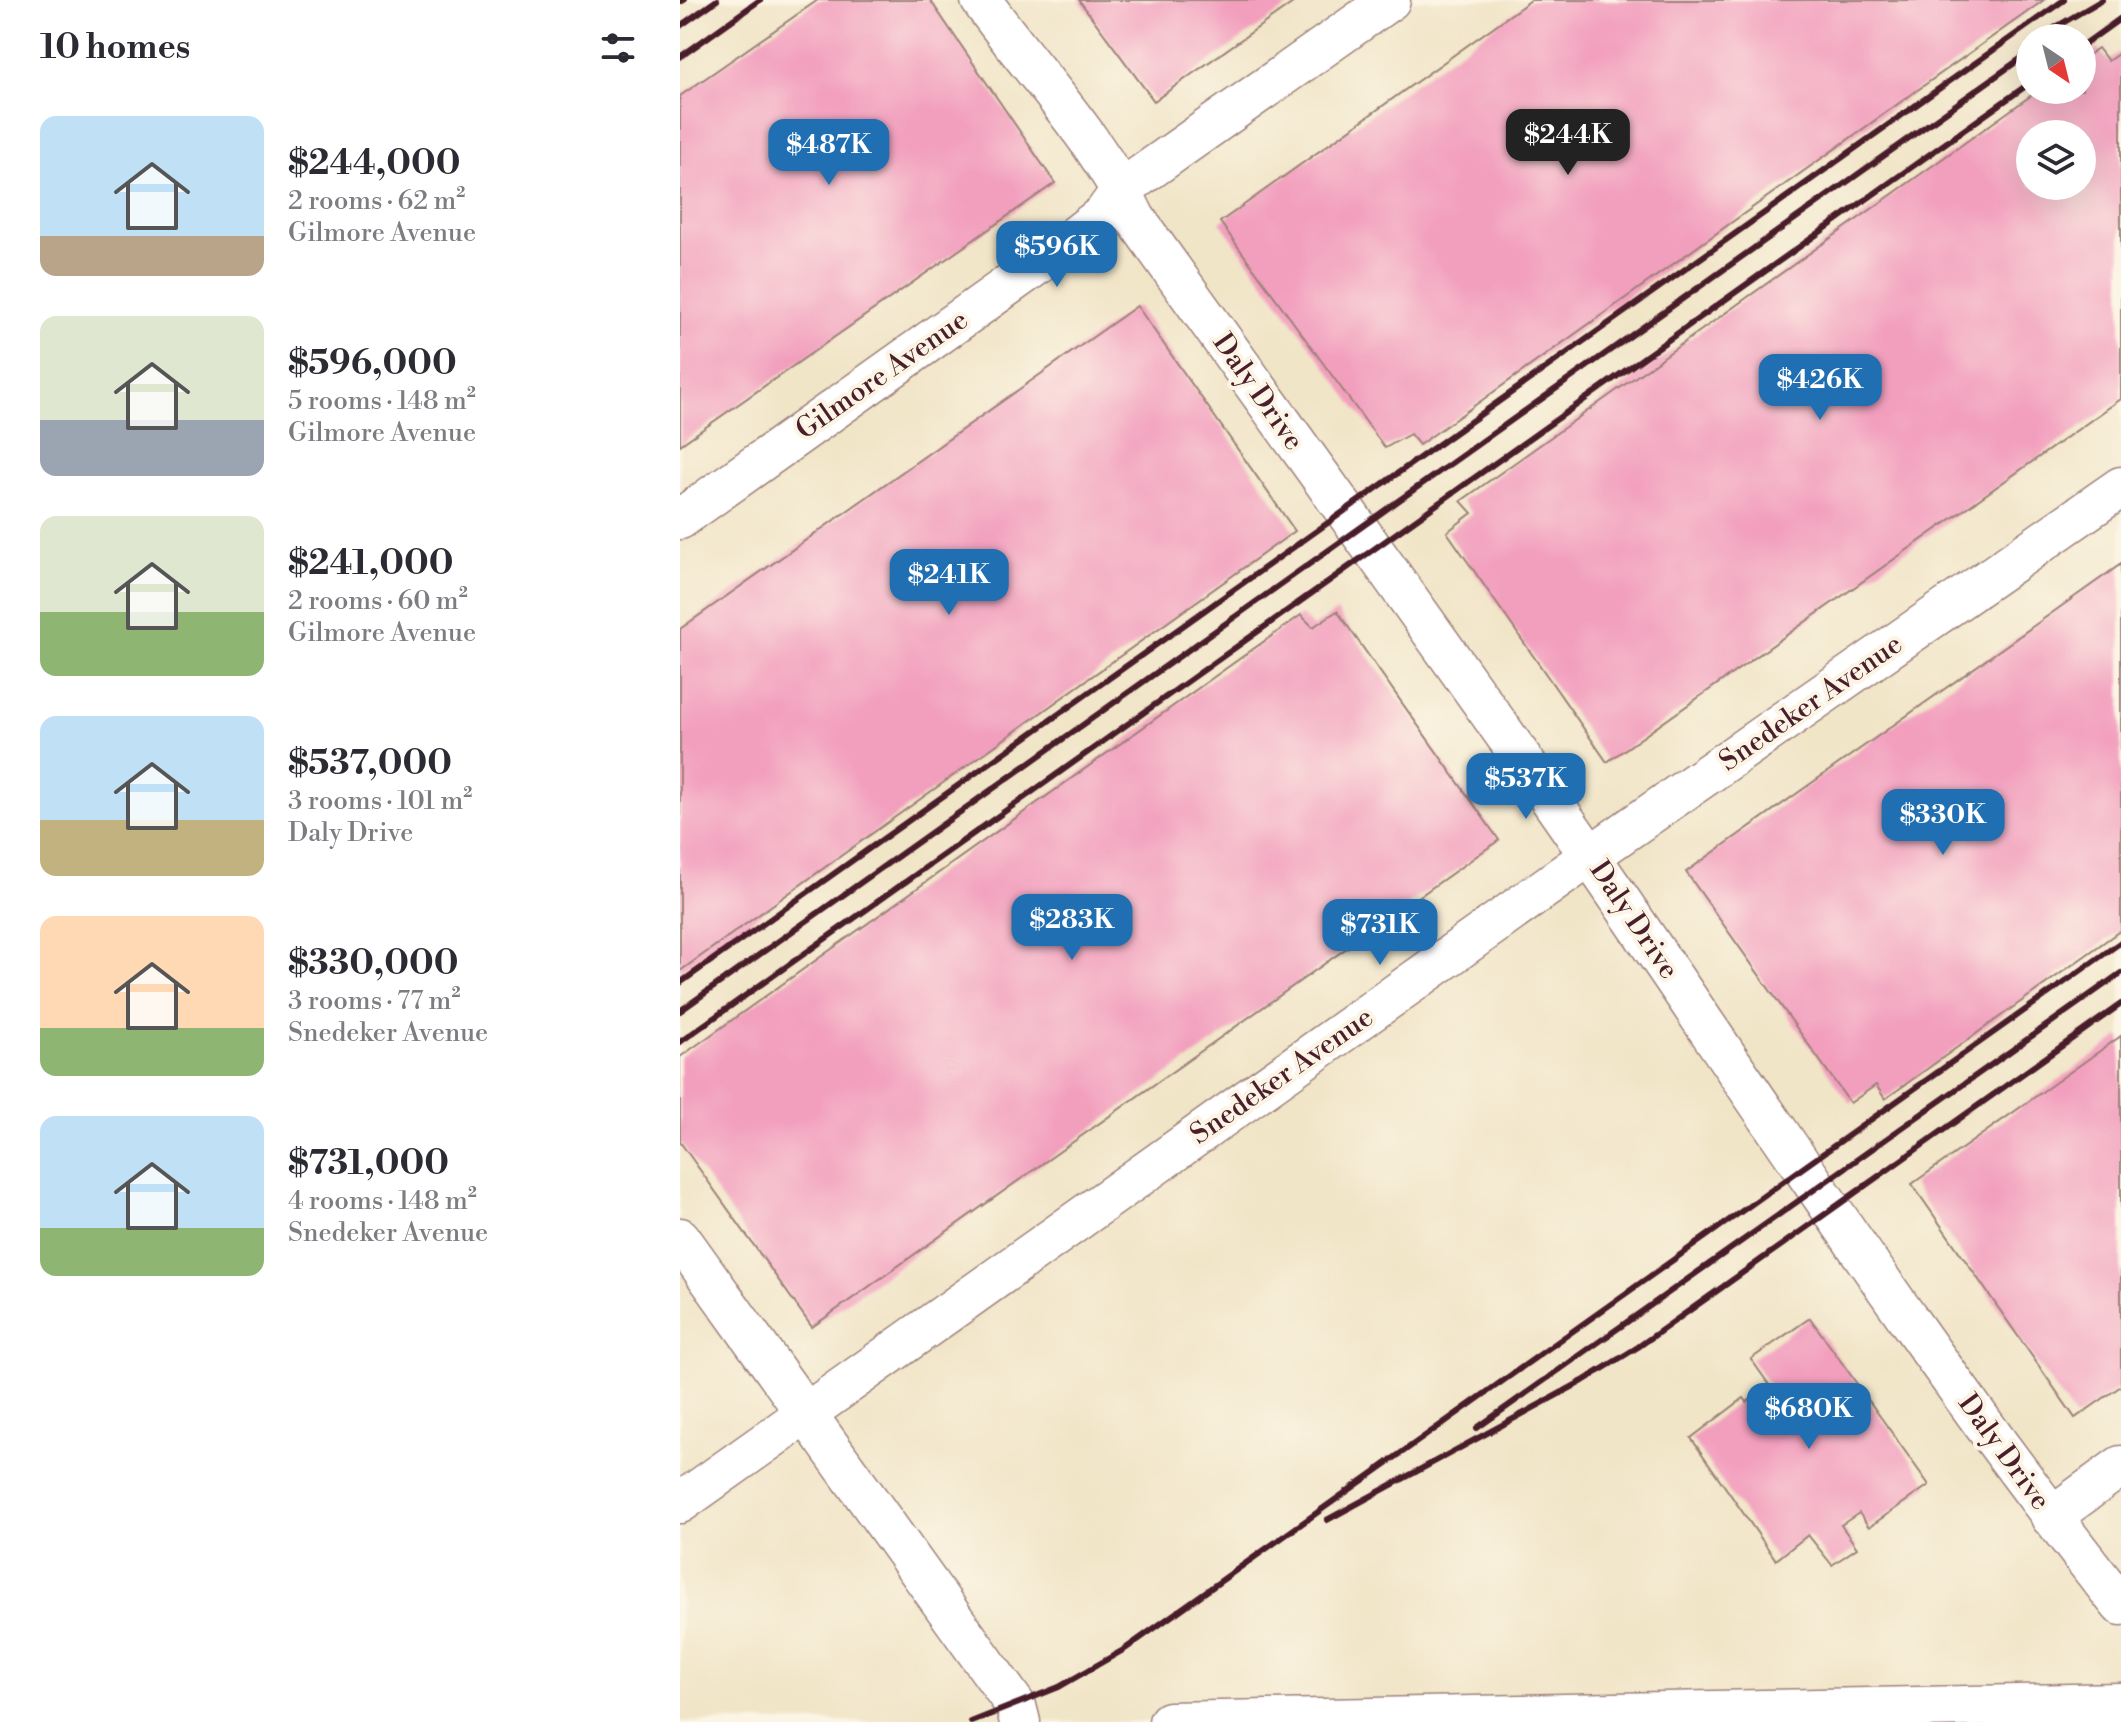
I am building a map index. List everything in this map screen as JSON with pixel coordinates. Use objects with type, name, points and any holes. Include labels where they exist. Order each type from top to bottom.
[{"type":"street","name":"Daly Drive","points":[[981,0],[1021,48],[1122,189],[1135,218],[1590,856],[1941,1367],[2051,1517],[2121,1605]]},
{"type":"street","name":"Gilmore Avenue","points":[[680,519],[1052,254],[1104,214],[1122,189],[1390,0]]},
{"type":"street","name":"Snedeker Avenue","points":[[680,1503],[1590,856],[2121,487]]},
{"type":"street","points":[[680,1238],[1016,1706],[1020,1722]]},
{"type":"street","points":[[2051,1517],[2121,1466]]},
{"type":"street","points":[[1169,1722],[2121,1703]]},
{"type":"building","points":[[818,0],[930,0],[1055,183],[680,445],[680,96]]},
{"type":"building","points":[[1079,0],[1297,0],[1154,101]]},
{"type":"building","points":[[1531,0],[2044,0],[1419,445],[1410,434],[1385,448],[1220,222]]},
{"type":"building","points":[[2096,49],[2108,61],[2121,52],[2121,399],[1607,762],[1447,532],[1472,513],[1461,501],[2019,104],[2096,104]]},
{"type":"building","points":[[1137,306],[1295,531],[680,971],[680,629]]},
{"type":"building","points":[[2121,564],[2121,930],[1885,1099],[1876,1085],[1850,1103],[1686,872]]},
{"type":"building","points":[[1337,611],[1499,840],[812,1327],[680,1142],[680,1057],[1301,615],[1313,627]]},
{"type":"building","points":[[2121,1036],[2121,1386],[2075,1418],[1912,1184]]},
{"type":"building","points":[[1810,1318],[1929,1485],[1869,1527],[1859,1513],[1841,1525],[1857,1548],[1832,1565],[1808,1535],[1776,1560],[1691,1438],[1744,1398],[1747,1402],[1757,1394],[1765,1405],[1777,1396],[1751,1359]]},
{"type":"railway","points":[[680,2],[684,0]]},
{"type":"railway","points":[[680,26],[717,0]]},
{"type":"railway","points":[[680,57],[760,0]]},
{"type":"railway","points":[[680,983],[2064,0]]},
{"type":"railway","points":[[2061,24],[2102,0]]},
{"type":"railway","points":[[2096,36],[2121,18]]},
{"type":"railway","points":[[680,1011],[2016,62]]},
{"type":"railway","points":[[680,1042],[2016,93]]},
{"type":"railway","points":[[971,1722],[1059,1687],[1125,1649],[2121,942]]},
{"type":"railway","points":[[1477,1428],[2121,973]]},
{"type":"railway","points":[[1327,1520],[1583,1381],[1638,1347],[2121,1004]]}]
